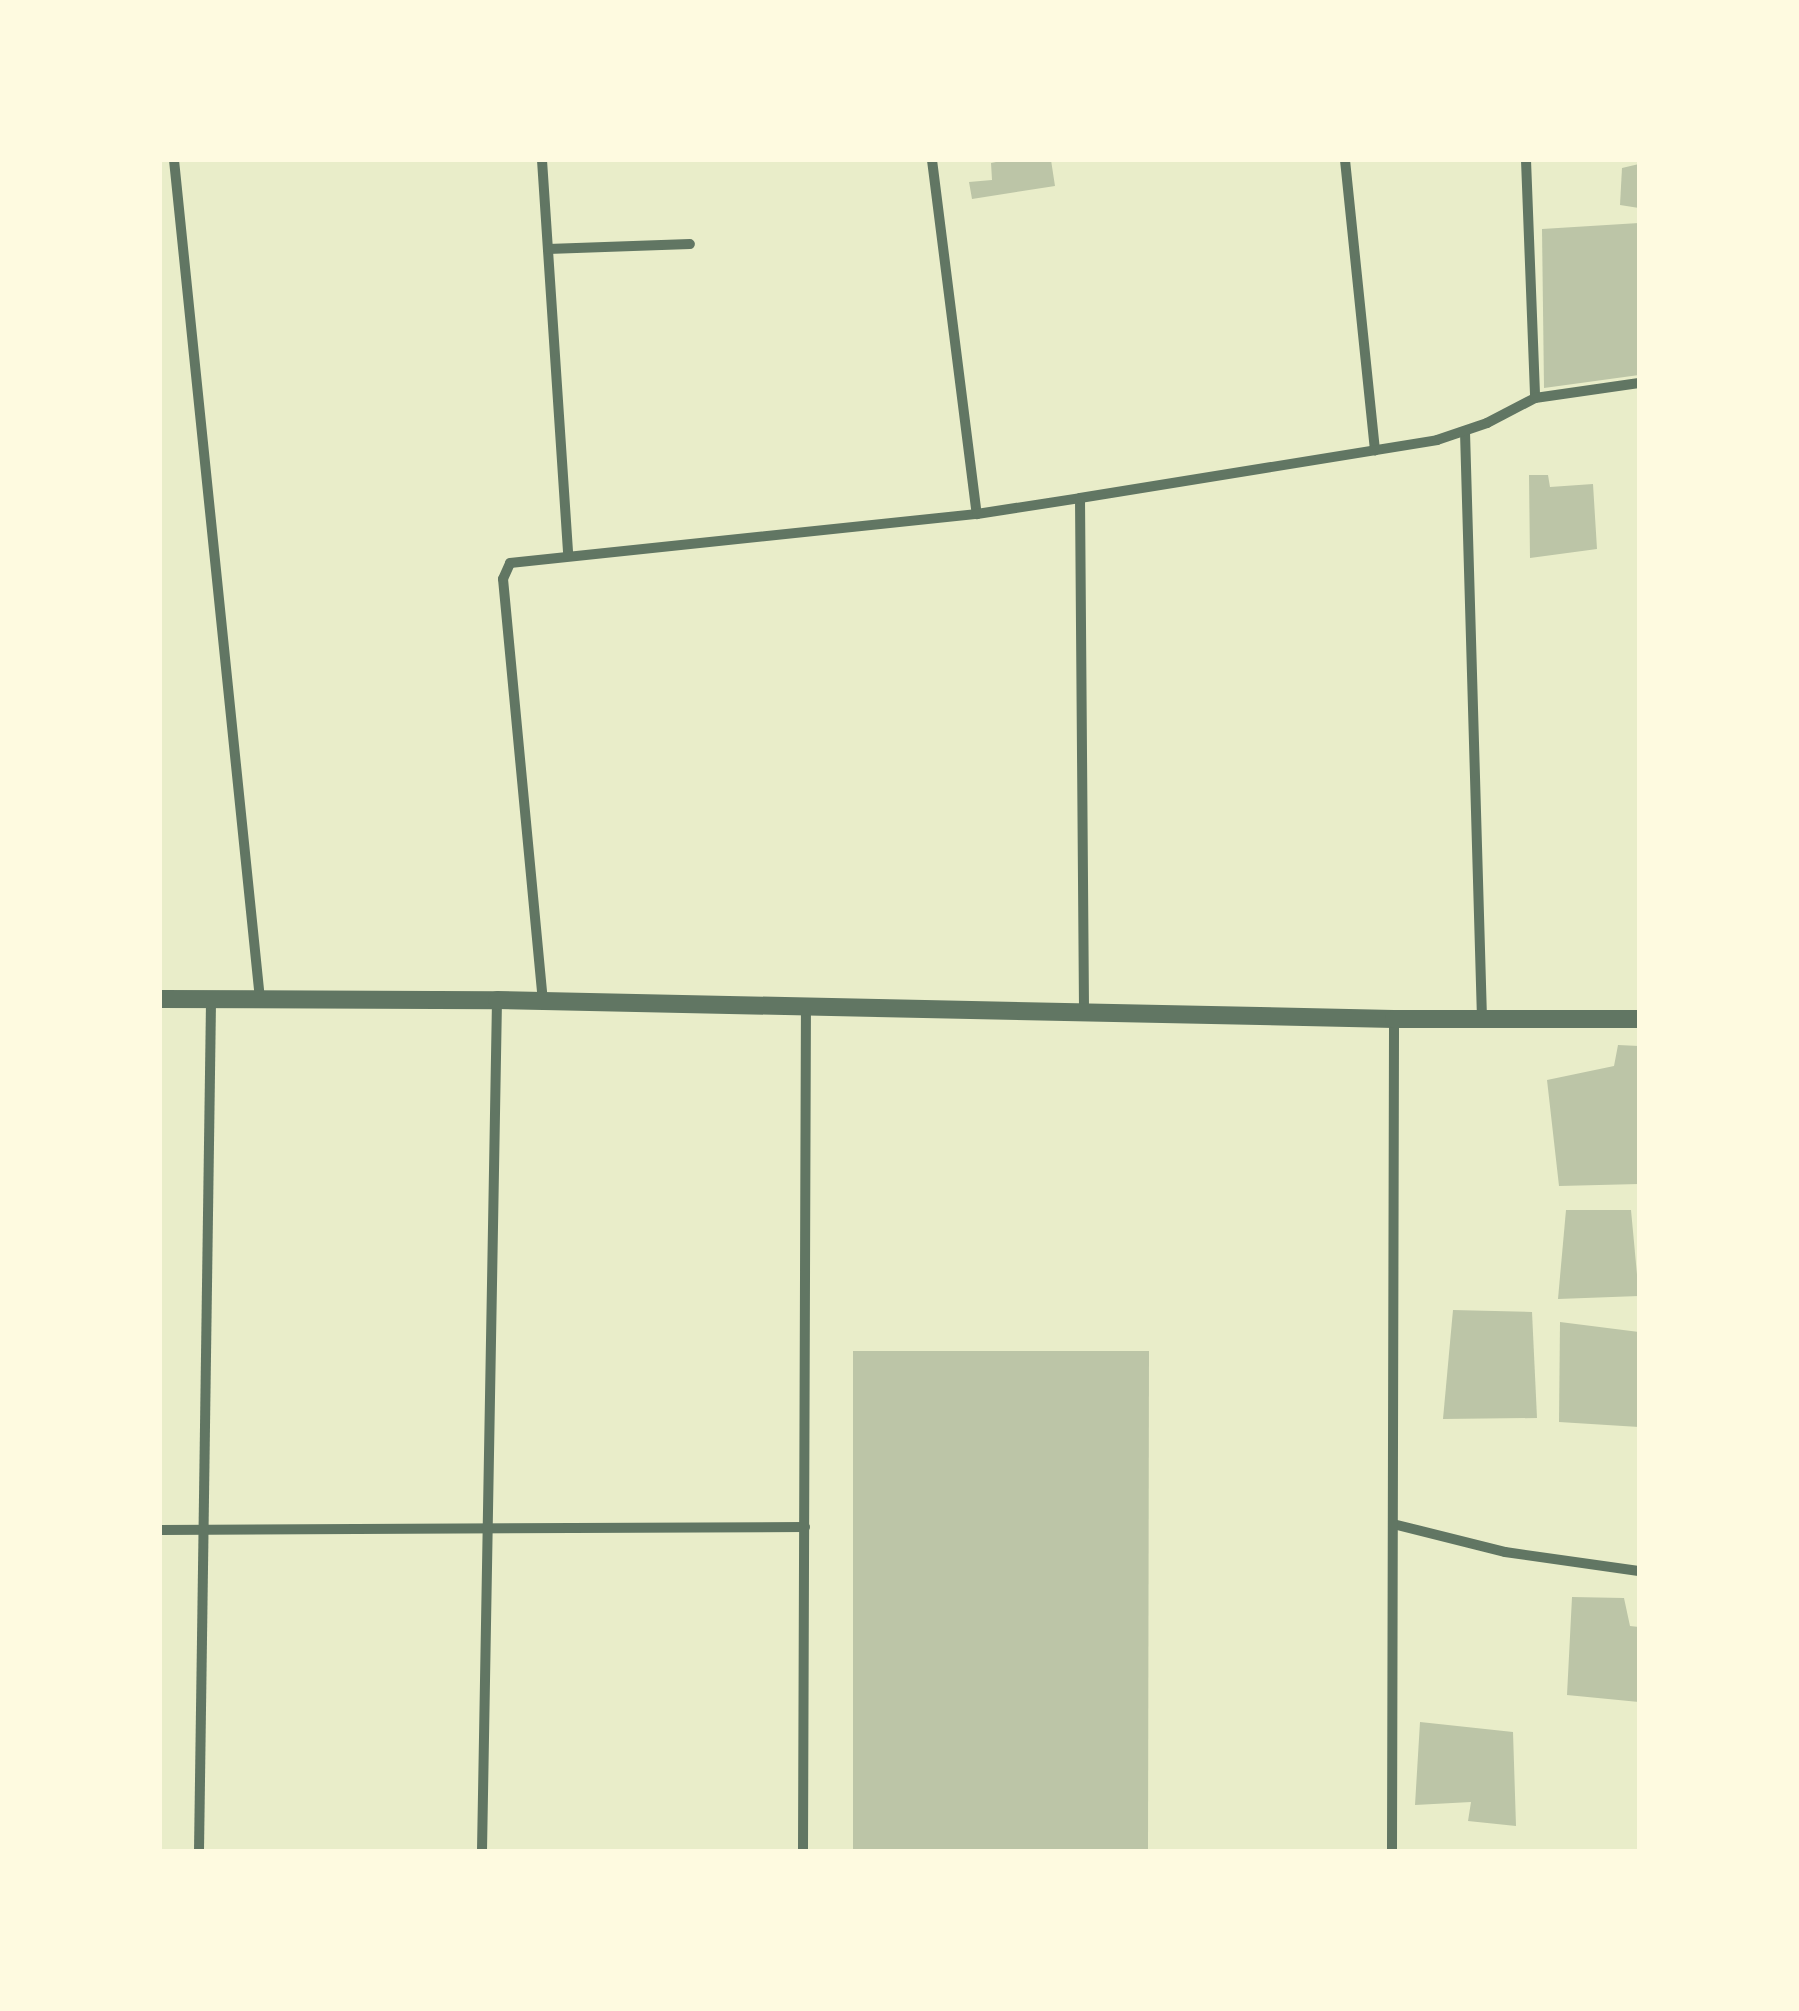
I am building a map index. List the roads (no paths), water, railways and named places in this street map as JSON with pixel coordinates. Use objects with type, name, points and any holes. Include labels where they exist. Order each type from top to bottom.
[{"type":"street","points":[[174,160],[260,1002]]},
{"type":"street","points":[[542,160],[568,554]]},
{"type":"street","points":[[932,160],[976,514]]},
{"type":"street","points":[[1344,160],[1375,450]]},
{"type":"street","points":[[1526,160],[1535,398]]},
{"type":"street","points":[[548,250],[690,244]]},
{"type":"street","points":[[543,1002],[503,580],[510,563],[976,514],[1080,498],[1465,432],[1535,398],[1639,383]]},
{"type":"street","points":[[1465,432],[1482,1018]]},
{"type":"street","points":[[1080,498],[1084,1010]]},
{"type":"street","points":[[160,999],[496,1000],[806,1010],[1084,1010],[1394,1019],[1639,1019]]},
{"type":"street","points":[[199,1851],[210,1000]]},
{"type":"street","points":[[482,1851],[496,1000]]},
{"type":"street","points":[[802,1851],[806,1010]]},
{"type":"street","points":[[1392,1851],[1394,1019]]},
{"type":"street","points":[[1393,1524],[1504,1552],[1639,1571]]},
{"type":"street","points":[[160,1530],[805,1527]]}]
